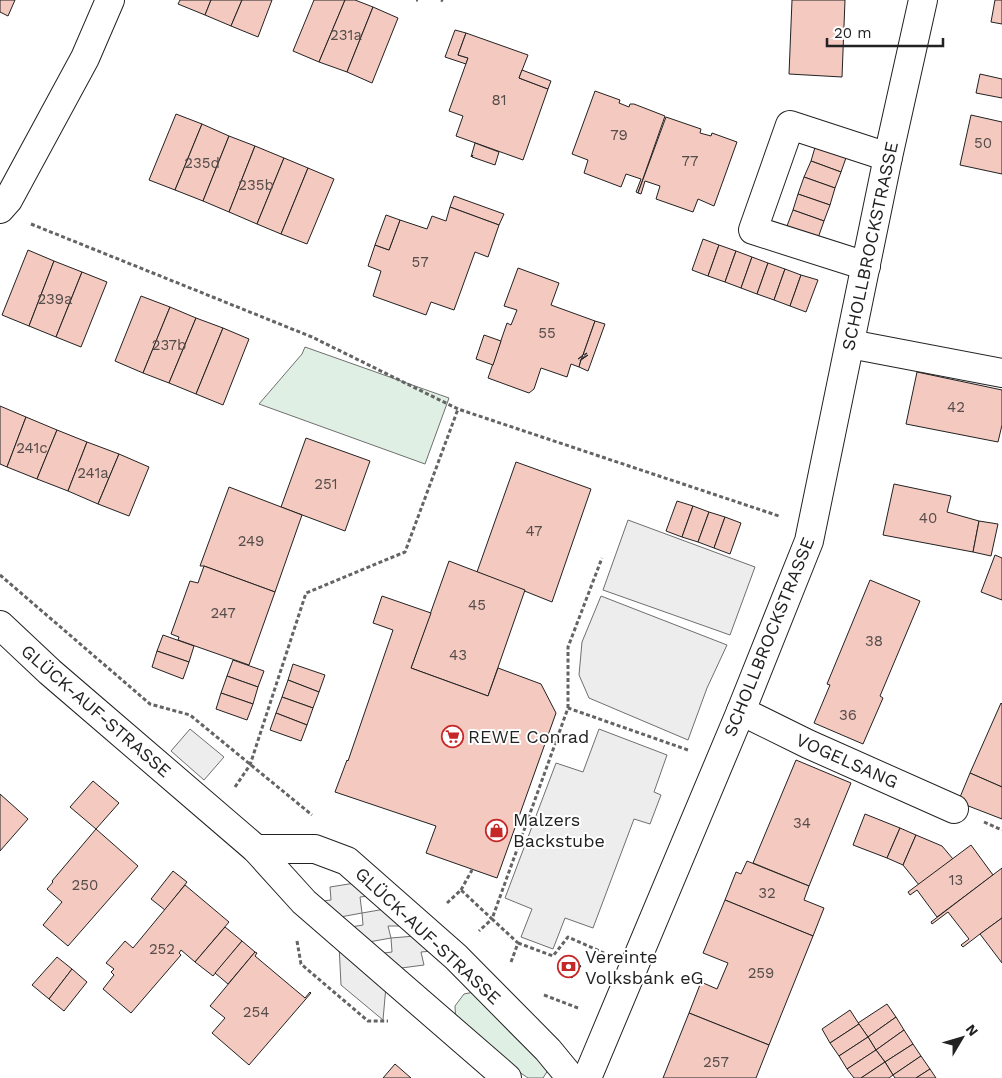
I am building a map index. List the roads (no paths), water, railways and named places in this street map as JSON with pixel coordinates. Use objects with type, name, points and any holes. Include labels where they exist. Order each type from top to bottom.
[{"type":"street","points":[[0,209],[8,200],[84,58],[110,0]]},
{"type":"street","name":"SCHOLLBROCKSTRASSE","points":[[587,1078],[809,541],[888,157],[923,0]]},
{"type":"street","points":[[866,266],[753,230],[790,125],[888,157]]},
{"type":"street","points":[[850,344],[1002,373]]},
{"type":"street","name":"GLÜCK-AUF-STRASSE","points":[[0,626],[50,672],[256,850],[304,902],[507,1078]]},
{"type":"street","name":"VOGELSANG","points":[[740,711],[808,744],[954,809]]},
{"type":"street","name":"GLÜCK-AUF-STRASSE","points":[[256,850],[316,849],[347,861],[456,957],[548,1050],[571,1078]]},
{"type":"place","name":"REWE Conrad","points":[[452,737]]},
{"type":"place","name":"Malzers Backstube","points":[[497,830]]},
{"type":"place","name":"Vereinte Volksbank eG","points":[[569,967]]}]
